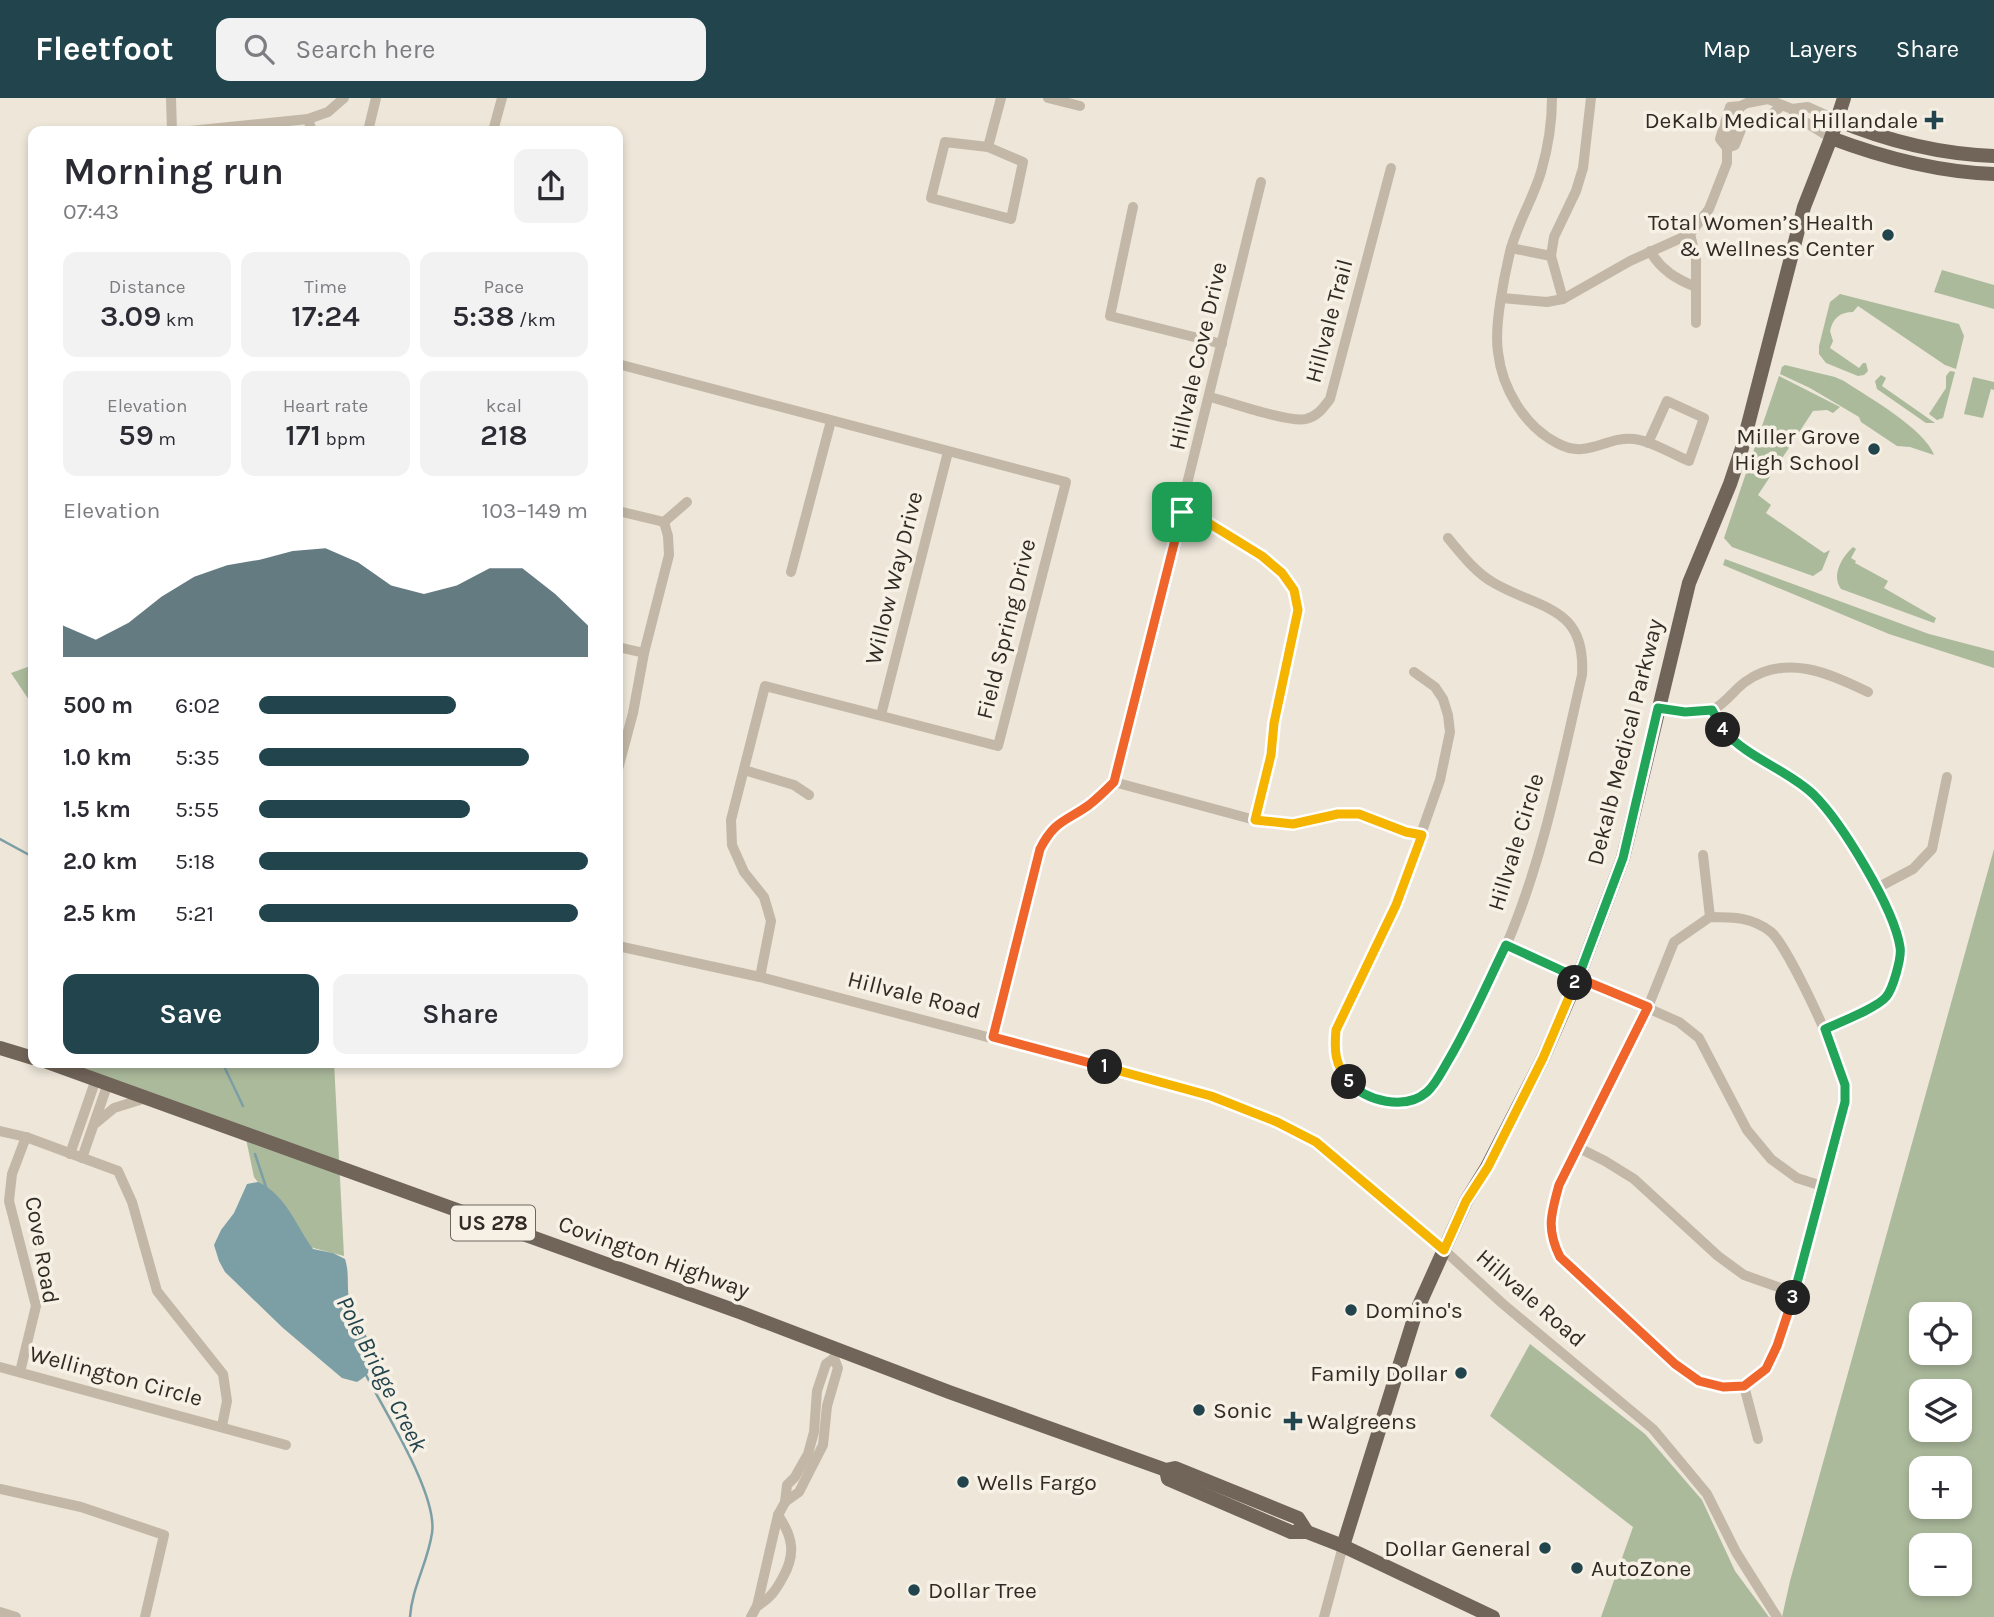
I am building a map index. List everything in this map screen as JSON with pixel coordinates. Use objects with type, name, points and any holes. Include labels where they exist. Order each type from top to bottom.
[{"type":"main road","name":"Dekalb Medical Parkway","points":[[1343,1546],[1416,1312],[1466,1201],[1488,1167],[1543,1058],[1578,978],[1623,858],[1689,583],[1742,448],[1804,207],[1831,138],[1843,98]]},
{"type":"main road","points":[[1837,120],[1917,146],[1959,155],[1994,156]]},
{"type":"main road","points":[[1831,138],[1913,164],[1957,173],[1994,174]]},
{"type":"main road","points":[[0,1048],[28,1056]]},
{"type":"main road","name":"Covington Highway","points":[[68,1068],[742,1313],[835,1354],[1166,1471],[1168,1479],[1291,1532],[1307,1532],[1343,1546],[1493,1617]]},
{"type":"street","points":[[172,98],[172,126]]},
{"type":"street","points":[[239,126],[308,119],[328,112],[344,98]]},
{"type":"street","points":[[369,126],[376,98]]},
{"type":"street","points":[[494,126],[502,98]]},
{"type":"street","points":[[988,148],[1001,98]]},
{"type":"street","points":[[1048,98],[1080,106]]},
{"type":"street","points":[[1552,98],[1551,123],[1541,171],[1511,248],[1502,298],[1497,350],[1506,384],[1525,417],[1554,442],[1567,448],[1592,449],[1625,439],[1637,439],[1689,461],[1704,418],[1667,401],[1648,443]]},
{"type":"street","points":[[1563,299],[1551,256],[1554,237],[1576,191],[1583,168],[1591,98]]},
{"type":"street","points":[[1502,298],[1547,302],[1563,299],[1650,251],[1689,234],[1709,209],[1727,163],[1727,148],[1741,106],[1768,99],[1787,107],[1797,117],[1831,138]]},
{"type":"street","points":[[1733,124],[1766,120],[1787,107],[1808,107],[1837,120]]},
{"type":"street","points":[[308,119],[310,126]]},
{"type":"street","points":[[945,142],[988,148],[1023,162],[1011,219],[931,198],[945,142]]},
{"type":"street","name":"Hillvale Trail","points":[[1210,397],[1286,418],[1305,420],[1321,413],[1330,399],[1391,168]]},
{"type":"street","name":"Hillvale Cove Drive","points":[[1114,782],[1261,182]]},
{"type":"street","points":[[1133,207],[1110,316],[1222,344]]},
{"type":"street","points":[[1689,234],[1696,258],[1696,323]]},
{"type":"street","points":[[1511,248],[1551,256]]},
{"type":"street","points":[[1650,251],[1666,271],[1680,281],[1696,287]]},
{"type":"street","name":"Field Spring Drive","points":[[623,365],[1066,482],[998,746],[765,686],[731,820],[732,845],[744,872],[764,897],[771,921],[760,977]]},
{"type":"street","points":[[791,572],[831,421]]},
{"type":"street","name":"Willow Way Drive","points":[[881,715],[948,452]]},
{"type":"street","points":[[664,522],[687,502]]},
{"type":"street","points":[[623,512],[664,522]]},
{"type":"street","points":[[1182,512],[1202,519],[1262,556],[1282,573],[1294,590],[1298,610],[1274,723],[1271,755],[1255,820]]},
{"type":"street","points":[[623,752],[634,713],[644,653],[668,555],[668,536],[664,522]]},
{"type":"street","name":"Hillvale Circle","points":[[1413,672],[1435,687],[1443,699],[1448,715],[1450,732],[1440,780],[1396,905],[1336,1030],[1334,1050],[1337,1065],[1354,1088],[1371,1098],[1402,1102],[1427,1093],[1436,1081],[1455,1049],[1506,945],[1549,818],[1582,675],[1583,656],[1579,638],[1568,622],[1554,610],[1494,583],[1448,538]]},
{"type":"street","points":[[623,648],[644,653]]},
{"type":"street","points":[[1658,708],[1685,712],[1712,710],[1747,680],[1775,667],[1807,667],[1836,676],[1868,692]]},
{"type":"street","points":[[1712,710],[1723,731],[1739,747],[1811,793],[1831,814],[1877,888],[1896,927],[1901,950],[1896,974],[1886,998],[1825,1029]]},
{"type":"street","points":[[744,770],[794,785],[809,795]]},
{"type":"street","points":[[1877,888],[1913,869],[1932,849],[1947,777]]},
{"type":"street","points":[[993,1037],[1040,849],[1048,834],[1060,821],[1089,805],[1114,782],[1255,820],[1293,824],[1338,814],[1359,814],[1406,832],[1422,835]]},
{"type":"street","points":[[1703,855],[1710,917]]},
{"type":"street","points":[[1710,917],[1737,917],[1755,922],[1773,934],[1783,949],[1825,1029],[1845,1085],[1845,1102],[1795,1293],[1766,1369],[1744,1386],[1723,1387],[1699,1381],[1675,1364],[1560,1257],[1552,1241],[1550,1216],[1559,1185],[1648,1007],[1674,942],[1710,917]]},
{"type":"street","points":[[1506,945],[1679,1022],[1699,1038],[1748,1130],[1771,1159],[1797,1178],[1822,1185]]},
{"type":"street","name":"Hillvale Road","points":[[623,947],[760,977],[1211,1096],[1277,1122],[1316,1142],[1653,1429],[1707,1494],[1736,1552],[1777,1617]]},
{"type":"street","points":[[82,1158],[94,1125],[102,1081]]},
{"type":"street","points":[[70,1154],[102,1081]]},
{"type":"street","points":[[94,1125],[114,1108],[149,1098]]},
{"type":"street","name":"Wellington Circle","points":[[0,1131],[26,1137],[118,1171],[132,1202],[157,1291],[223,1374],[227,1402],[222,1426]]},
{"type":"street","name":"Cove Road","points":[[20,1372],[36,1306],[9,1202],[12,1174],[26,1137]]},
{"type":"street","points":[[1579,1148],[1634,1180],[1718,1256],[1744,1275],[1795,1293]]},
{"type":"street","points":[[751,1617],[757,1606],[778,1515],[785,1502],[786,1485],[801,1474],[811,1444],[817,1391],[826,1364],[835,1354]]},
{"type":"street","name":"Wellington Circle","points":[[0,1367],[286,1444]]},
{"type":"street","points":[[1744,1386],[1758,1438]]},
{"type":"street","points":[[0,1489],[81,1507],[164,1535],[145,1617]]},
{"type":"street","points":[[757,1606],[768,1600],[775,1591],[792,1558],[789,1531],[778,1515]]},
{"type":"street","name":"Dekalb Medical Parkway","points":[[1324,1617],[1343,1546]]},
{"type":"street","points":[[0,1612],[16,1617]]},
{"type":"green space","points":[[1942,270],[1994,285],[1994,309],[1934,292]]},
{"type":"green space","points":[[1840,294],[1959,324],[1964,336],[1956,369],[1945,365],[1858,306],[1853,312],[1844,313],[1835,319],[1830,331],[1833,341],[1830,348],[1859,368],[1866,363],[1868,371],[1858,376],[1826,363],[1819,354],[1819,346],[1830,302]]},
{"type":"green space","points":[[1785,365],[1844,381],[1908,424],[1929,445],[1934,455],[1910,447],[1897,446],[1861,422],[1859,417],[1780,374]]},
{"type":"green space","points":[[1950,371],[1955,372],[1943,418],[1937,420],[1929,414],[1946,388],[1946,376]]},
{"type":"green space","points":[[1881,375],[1886,378],[1882,386],[1935,423],[1926,423],[1877,389],[1875,381]]},
{"type":"green space","points":[[1779,376],[1840,407],[1833,413],[1827,410],[1813,411],[1758,495],[1771,505],[1766,513],[1824,553],[1830,550],[1822,570],[1813,576],[1732,547],[1724,538]]},
{"type":"green space","points":[[1973,377],[1994,382],[1994,390],[1991,389],[1983,418],[1964,414]]},
{"type":"green space","points":[[1853,547],[1856,549],[1851,558],[1855,563],[1888,581],[1884,588],[1936,618],[1934,623],[1841,589],[1837,578],[1839,566]]},
{"type":"green space","points":[[1725,559],[1929,634],[1994,651],[1994,668],[1889,634],[1723,565]]},
{"type":"green space","points":[[28,667],[28,698],[11,673]]},
{"type":"green space","points":[[1994,849],[1994,1617],[1782,1617],[1790,1581]]},
{"type":"green space","points":[[79,1068],[334,1068],[344,1256],[306,1246],[254,1177],[245,1134]]},
{"type":"green space","points":[[1530,1344],[1645,1434],[1702,1500],[1735,1571],[1769,1617],[1601,1617],[1633,1527],[1490,1416]]},
{"type":"water","points":[[258,1182],[283,1202],[313,1249],[333,1253],[345,1259],[350,1304],[373,1354],[373,1364],[368,1373],[357,1382],[342,1378],[283,1328],[225,1272],[219,1261],[214,1245],[221,1230],[234,1213],[247,1184]]},
{"type":"waterway","name":"Pole Bridge Creek","points":[[0,839],[28,854]]},
{"type":"waterway","name":"Pole Bridge Creek","points":[[225,1068],[243,1106]]},
{"type":"waterway","name":"Pole Bridge Creek","points":[[255,1154],[266,1187]]},
{"type":"waterway","name":"Pole Bridge Creek","points":[[366,1375],[419,1476],[432,1517],[430,1544],[410,1617]]},
{"type":"place","name":"DeKalb Medical Hillandale","points":[[1934,120]]},
{"type":"place","name":"Total Women’s Health & Wellness Center","points":[[1888,235]]},
{"type":"place","name":"Miller Grove High School","points":[[1874,449]]},
{"type":"place","name":"Domino's","points":[[1351,1310]]},
{"type":"place","name":"Family Dollar","points":[[1461,1373]]},
{"type":"place","name":"Sonic","points":[[1199,1410]]},
{"type":"place","name":"Walgreens","points":[[1293,1421]]},
{"type":"place","name":"Wells Fargo","points":[[963,1482]]},
{"type":"place","name":"Dollar General","points":[[1545,1548]]},
{"type":"place","name":"AutoZone","points":[[1577,1568]]},
{"type":"place","name":"Dollar Tree","points":[[914,1590]]},
{"type":"route","points":[[1182,512],[1114,782],[1089,805],[1060,821],[1048,834],[1040,849],[993,1037],[1211,1096],[1277,1122],[1316,1142],[1444,1250],[1466,1201],[1488,1167],[1543,1058],[1578,978],[1648,1007],[1559,1185],[1550,1216],[1552,1241],[1560,1257],[1675,1364],[1699,1381],[1723,1387],[1744,1386],[1766,1369],[1777,1346],[1795,1293],[1845,1102],[1845,1085],[1825,1029],[1886,998],[1896,974],[1901,950],[1896,927],[1877,888],[1831,814],[1811,793],[1739,747],[1723,731],[1712,710],[1685,712],[1658,708],[1623,858],[1578,978],[1506,945],[1455,1049],[1427,1093],[1402,1102],[1371,1098],[1354,1088],[1337,1065],[1334,1050],[1336,1030],[1396,905],[1422,835],[1406,832],[1359,814],[1338,814],[1293,824],[1255,820],[1271,755],[1274,723],[1298,610],[1294,590],[1282,573],[1262,556],[1222,530],[1182,512]]}]
